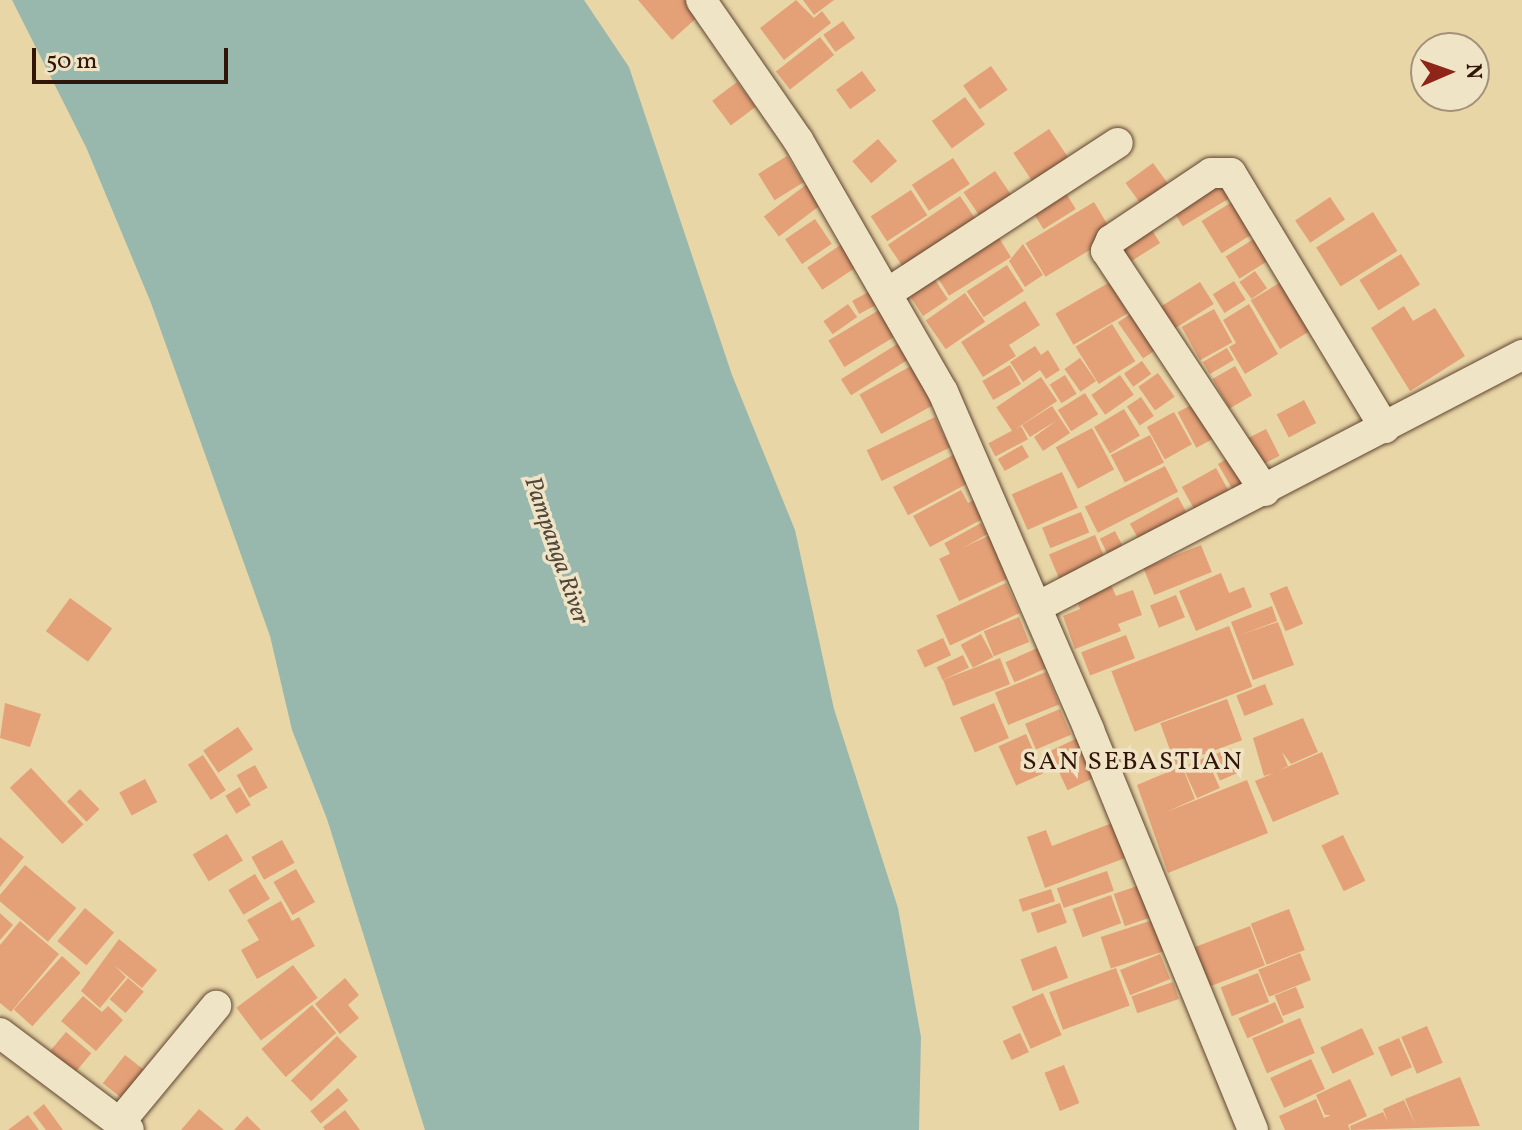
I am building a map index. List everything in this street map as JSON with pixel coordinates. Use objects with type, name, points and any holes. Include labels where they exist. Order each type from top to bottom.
[{"type":"street","points":[[701,0],[798,140],[889,292],[977,463],[1253,1130]]},
{"type":"street","points":[[889,292],[1118,143]]},
{"type":"street","points":[[1265,491],[1106,251],[1111,240],[1211,173],[1231,173],[1385,428]]},
{"type":"street","points":[[1037,607],[1522,355]]},
{"type":"street","points":[[0,1033],[125,1126],[216,1006]]},
{"type":"water","name":"Pampanga River","points":[[12,0],[584,0],[629,67],[732,375],[795,530],[834,709],[898,908],[921,1037],[919,1130],[425,1130],[327,819],[292,730],[270,636],[151,303],[86,147]]},
{"type":"building","points":[[638,0],[689,0],[701,14],[672,40]]},
{"type":"building","points":[[796,0],[814,18],[822,11],[831,23],[784,60],[760,28]]},
{"type":"building","points":[[803,0],[834,0],[814,15]]},
{"type":"building","points":[[843,21],[855,38],[835,52],[823,35]]},
{"type":"building","points":[[820,37],[834,55],[790,90],[776,71]]},
{"type":"building","points":[[991,66],[1008,90],[980,109],[963,86]]},
{"type":"building","points":[[862,71],[876,90],[850,109],[836,90]]},
{"type":"building","points":[[737,82],[756,107],[731,125],[712,101]]},
{"type":"building","points":[[965,97],[985,125],[952,149],[932,121]]},
{"type":"building","points":[[1049,129],[1071,162],[1036,186],[1013,153]]},
{"type":"building","points":[[878,139],[897,161],[871,183],[852,161]]},
{"type":"building","points":[[787,156],[803,182],[775,200],[758,174]]},
{"type":"building","points":[[953,158],[970,184],[929,211],[912,185]]},
{"type":"building","points":[[1153,163],[1172,189],[1144,209],[1125,183]]},
{"type":"building","points":[[995,171],[1015,201],[984,222],[963,192]]},
{"type":"building","points":[[1219,180],[1230,198],[1183,226],[1172,208]]},
{"type":"building","points":[[811,181],[826,201],[779,236],[764,217]]},
{"type":"building","points":[[1062,187],[1076,209],[1044,229],[1030,207]]},
{"type":"building","points":[[911,190],[927,215],[887,241],[871,216]]},
{"type":"building","points":[[960,196],[979,224],[907,273],[888,245]]},
{"type":"building","points":[[1330,197],[1345,219],[1310,243],[1295,220]]},
{"type":"building","points":[[1094,202],[1114,235],[1046,277],[1025,243]]},
{"type":"building","points":[[1232,202],[1252,234],[1222,253],[1201,221]]},
{"type":"building","points":[[1373,212],[1397,251],[1341,287],[1316,248]]},
{"type":"building","points":[[815,219],[832,244],[802,264],[785,239]]},
{"type":"building","points":[[1150,227],[1160,243],[1127,264],[1117,248]]},
{"type":"building","points":[[994,230],[1011,257],[949,296],[932,269]]},
{"type":"building","points":[[1257,237],[1271,259],[1239,279],[1226,257]]},
{"type":"building","points":[[842,244],[857,266],[822,290],[807,267]]},
{"type":"building","points":[[1023,244],[1043,275],[1025,287],[1009,261]]},
{"type":"building","points":[[1401,254],[1420,285],[1379,310],[1359,280]]},
{"type":"building","points":[[1007,265],[1024,291],[984,317],[967,291]]},
{"type":"building","points":[[929,271],[948,299],[923,316],[904,288]]},
{"type":"building","points":[[1255,271],[1267,288],[1251,299],[1239,282]]},
{"type":"building","points":[[1291,276],[1320,325],[1280,349],[1251,300]]},
{"type":"building","points":[[1234,281],[1246,300],[1224,313],[1213,294]]},
{"type":"building","points":[[1110,282],[1128,313],[1073,345],[1055,314]]},
{"type":"building","points":[[1200,282],[1214,304],[1173,329],[1159,307]]},
{"type":"building","points":[[876,288],[883,301],[859,314],[852,301]]},
{"type":"building","points":[[965,293],[985,322],[946,349],[926,321]]},
{"type":"building","points":[[1025,301],[1040,325],[1009,345],[1016,356],[983,377],[961,342]]},
{"type":"building","points":[[848,304],[857,317],[833,334],[823,321]]},
{"type":"building","points":[[1249,304],[1278,354],[1245,374],[1229,347],[1236,343],[1223,320]]},
{"type":"building","points":[[1404,306],[1413,321],[1435,308],[1465,356],[1410,391],[1371,328]]},
{"type":"building","points":[[1140,307],[1165,343],[1143,359],[1118,322]]},
{"type":"building","points":[[1214,309],[1232,342],[1200,360],[1182,327]]},
{"type":"building","points":[[879,310],[895,337],[844,367],[828,340]]},
{"type":"building","points":[[1112,324],[1135,361],[1099,384],[1076,347]]},
{"type":"building","points":[[902,341],[912,357],[851,395],[841,379]]},
{"type":"building","points":[[1035,346],[1041,355],[1048,350],[1060,370],[1046,379],[1040,370],[1023,382],[1010,362]]},
{"type":"building","points":[[1227,348],[1234,360],[1210,374],[1203,362]]},
{"type":"building","points":[[1080,358],[1096,381],[1080,392],[1064,369]]},
{"type":"building","points":[[1142,361],[1151,374],[1133,387],[1124,374]]},
{"type":"building","points":[[1010,365],[1021,384],[993,400],[982,381]]},
{"type":"building","points":[[911,366],[933,405],[881,434],[859,395]]},
{"type":"building","points":[[1235,366],[1252,395],[1229,408],[1212,379]]},
{"type":"building","points":[[1158,373],[1175,397],[1155,411],[1138,387]]},
{"type":"building","points":[[1065,375],[1077,394],[1061,403],[1050,385]]},
{"type":"building","points":[[1120,375],[1134,395],[1105,415],[1091,395]]},
{"type":"building","points":[[1041,377],[1057,401],[1012,431],[996,407]]},
{"type":"building","points":[[1085,393],[1098,414],[1071,431],[1058,410]]},
{"type":"building","points":[[1141,397],[1154,416],[1140,426],[1127,407]]},
{"type":"building","points":[[1304,400],[1316,423],[1289,438],[1277,415]]},
{"type":"building","points":[[1197,402],[1216,437],[1196,448],[1178,412]]},
{"type":"building","points":[[1052,406],[1070,433],[1043,451],[1034,437],[1056,421],[1030,437],[1022,425]]},
{"type":"building","points":[[1124,409],[1140,436],[1110,454],[1094,427]]},
{"type":"building","points":[[1174,412],[1192,444],[1165,459],[1147,427]]},
{"type":"building","points":[[935,417],[950,448],[882,481],[867,450]]},
{"type":"building","points":[[1021,426],[1028,439],[995,457],[988,443]]},
{"type":"building","points":[[1092,428],[1114,469],[1078,489],[1056,447]]},
{"type":"building","points":[[1266,429],[1280,456],[1256,468],[1242,441]]},
{"type":"building","points":[[1150,435],[1164,463],[1125,483],[1111,455]]},
{"type":"building","points":[[1022,445],[1029,457],[1005,471],[998,459]]},
{"type":"building","points":[[1237,453],[1252,479],[1233,490],[1218,464]]},
{"type":"building","points":[[953,455],[968,483],[908,515],[893,487]]},
{"type":"building","points":[[1165,466],[1178,492],[1098,533],[1085,507]]},
{"type":"building","points":[[1216,468],[1234,501],[1200,520],[1182,487]]},
{"type":"building","points":[[1062,472],[1078,508],[1028,530],[1012,494]]},
{"type":"building","points":[[961,490],[968,503],[978,498],[988,516],[930,547],[913,516]]},
{"type":"building","points":[[1178,497],[1191,520],[1143,546],[1130,524]]},
{"type":"building","points":[[1081,512],[1089,532],[1050,548],[1042,528]]},
{"type":"building","points":[[981,523],[987,534],[951,555],[944,543]]},
{"type":"building","points":[[1115,531],[1126,553],[1111,561],[1100,539]]},
{"type":"building","points":[[990,535],[1010,578],[959,601],[939,559]]},
{"type":"building","points":[[1095,535],[1107,563],[1061,582],[1049,555]]},
{"type":"building","points":[[1201,545],[1212,572],[1154,595],[1144,568]]},
{"type":"building","points":[[1221,573],[1229,593],[1244,587],[1252,607],[1196,631],[1179,591]]},
{"type":"building","points":[[1006,583],[1020,613],[950,645],[936,616]]},
{"type":"building","points":[[1111,585],[1116,596],[1133,590],[1142,615],[1118,624],[1121,631],[1075,649],[1063,616],[1080,609],[1076,598]]},
{"type":"building","points":[[1287,586],[1303,624],[1286,631],[1270,593]]},
{"type":"building","points":[[1176,595],[1185,617],[1159,628],[1150,605]]},
{"type":"building","points":[[70,598],[112,629],[88,662],[46,631]]},
{"type":"building","points":[[1272,606],[1277,621],[1240,635],[1278,622],[1294,665],[1253,680],[1231,622]]},
{"type":"building","points":[[1019,617],[1029,642],[994,656],[984,631]]},
{"type":"building","points":[[1229,626],[1252,687],[1135,732],[1111,671]]},
{"type":"building","points":[[981,634],[993,657],[973,668],[961,645]]},
{"type":"building","points":[[1126,635],[1135,658],[1090,676],[1081,652]]},
{"type":"building","points":[[943,638],[951,655],[925,667],[917,650]]},
{"type":"building","points":[[1042,646],[1051,666],[1014,682],[1005,662]]},
{"type":"building","points":[[963,655],[969,668],[943,680],[937,667]]},
{"type":"building","points":[[1000,658],[1010,684],[953,706],[943,680]]},
{"type":"building","points":[[1046,672],[1059,704],[1008,725],[995,693]]},
{"type":"building","points":[[1265,684],[1273,704],[1244,716],[1236,696]]},
{"type":"building","points":[[1227,699],[1242,740],[1175,765],[1160,723]]},
{"type":"building","points":[[5,703],[41,714],[30,747],[0,738]]},
{"type":"building","points":[[994,703],[1009,738],[975,752],[960,717]]},
{"type":"building","points":[[1060,709],[1071,735],[1036,750],[1025,724]]},
{"type":"building","points":[[1303,718],[1318,752],[1291,764],[1282,752],[1288,766],[1278,771],[1322,752],[1339,794],[1273,822],[1255,781],[1274,773],[1264,776],[1253,738]]},
{"type":"building","points":[[238,727],[253,749],[218,773],[203,750]]},
{"type":"building","points":[[1026,734],[1043,773],[1016,785],[999,746]]},
{"type":"building","points":[[1082,736],[1100,775],[1068,790],[1049,751]]},
{"type":"building","points":[[1230,748],[1240,772],[1220,781],[1210,757]]},
{"type":"building","points":[[203,755],[226,790],[211,800],[188,765]]},
{"type":"building","points":[[1206,757],[1220,788],[1197,798],[1183,767]]},
{"type":"building","points":[[255,765],[268,788],[249,798],[237,775]]},
{"type":"building","points":[[1182,766],[1195,799],[1166,812],[1247,780],[1268,833],[1168,873],[1137,785]]},
{"type":"building","points":[[31,768],[84,824],[62,844],[10,788]]},
{"type":"building","points":[[145,779],[157,802],[132,816],[119,793]]},
{"type":"building","points":[[240,787],[251,805],[236,814],[225,796]]},
{"type":"building","points":[[80,789],[99,809],[87,822],[67,802]]},
{"type":"building","points":[[1115,822],[1128,857],[1045,888],[1027,837],[1046,830],[1052,846]]},
{"type":"building","points":[[227,834],[243,861],[209,881],[193,855]]},
{"type":"building","points":[[1343,835],[1365,881],[1344,891],[1321,846]]},
{"type":"building","points":[[0,837],[24,857],[0,887]]},
{"type":"building","points":[[282,840],[295,863],[264,880],[251,857]]},
{"type":"building","points":[[25,865],[76,908],[48,942],[0,901],[0,895]]},
{"type":"building","points":[[296,869],[315,902],[292,915],[273,882]]},
{"type":"building","points":[[1107,871],[1114,891],[1064,908],[1057,888]]},
{"type":"building","points":[[255,874],[270,899],[243,915],[228,890]]},
{"type":"building","points":[[1143,884],[1154,916],[1125,926],[1114,894]]},
{"type":"building","points":[[1051,889],[1055,901],[1023,912],[1019,900]]},
{"type":"building","points":[[1111,895],[1121,923],[1083,937],[1072,909]]},
{"type":"building","points":[[281,901],[292,921],[299,917],[315,946],[257,979],[241,950],[259,940],[247,920]]},
{"type":"building","points":[[1060,903],[1067,923],[1038,933],[1031,913]]},
{"type":"building","points":[[85,908],[114,932],[86,965],[57,941]]},
{"type":"building","points":[[1289,909],[1305,950],[1266,965],[1251,924]]},
{"type":"building","points":[[0,913],[13,925],[0,940]]},
{"type":"building","points":[[1153,920],[1163,951],[1111,968],[1101,937]]},
{"type":"building","points":[[20,921],[59,954],[11,1012],[0,1003],[0,945]]},
{"type":"building","points":[[1250,926],[1265,965],[1204,989],[1189,949]]},
{"type":"building","points":[[119,939],[157,970],[142,988],[114,965],[126,977],[100,1008],[81,991]]},
{"type":"building","points":[[1056,946],[1068,978],[1033,991],[1021,960]]},
{"type":"building","points":[[1300,953],[1311,980],[1269,997],[1258,970]]},
{"type":"building","points":[[1160,954],[1170,979],[1130,995],[1120,970]]},
{"type":"building","points":[[62,956],[81,973],[32,1026],[14,1010]]},
{"type":"building","points":[[293,965],[318,998],[261,1040],[236,1008]]},
{"type":"building","points":[[1116,968],[1130,1006],[1063,1030],[1049,992]]},
{"type":"building","points":[[1258,973],[1269,1002],[1232,1016],[1221,987]]},
{"type":"building","points":[[128,978],[144,992],[125,1013],[110,999]]},
{"type":"building","points":[[345,978],[359,995],[348,1005],[359,1018],[340,1034],[315,1004]]},
{"type":"building","points":[[1173,982],[1179,999],[1137,1013],[1131,996]]},
{"type":"building","points":[[1296,987],[1304,1007],[1283,1016],[1275,996]]},
{"type":"building","points":[[1043,993],[1062,1035],[1031,1049],[1012,1007]]},
{"type":"building","points":[[83,996],[102,1012],[108,1006],[123,1020],[96,1051],[61,1021]]},
{"type":"building","points":[[1275,1002],[1284,1022],[1247,1038],[1238,1018]]},
{"type":"building","points":[[312,1005],[336,1033],[286,1077],[261,1049]]},
{"type":"building","points":[[1300,1018],[1315,1053],[1267,1073],[1252,1038]]},
{"type":"building","points":[[1427,1026],[1443,1063],[1417,1074],[1401,1037]]},
{"type":"building","points":[[1362,1028],[1374,1054],[1333,1074],[1320,1047]]},
{"type":"building","points":[[66,1032],[91,1053],[75,1073],[49,1052]]},
{"type":"building","points":[[1020,1033],[1029,1052],[1012,1060],[1003,1041]]},
{"type":"building","points":[[337,1036],[357,1057],[311,1101],[291,1080]]},
{"type":"building","points":[[1399,1038],[1412,1067],[1391,1077],[1378,1047]]},
{"type":"building","points":[[125,1055],[149,1074],[127,1102],[103,1083]]},
{"type":"building","points":[[1311,1059],[1325,1089],[1284,1108],[1270,1078]]},
{"type":"building","points":[[1064,1065],[1079,1103],[1060,1111],[1045,1073]]},
{"type":"building","points":[[1460,1077],[1480,1126],[1351,1130],[1350,1126],[1383,1112],[1388,1122],[1383,1109],[1404,1100],[1416,1126],[1405,1099]]},
{"type":"building","points":[[1350,1079],[1367,1116],[1348,1125],[1350,1130],[1285,1130],[1279,1116],[1316,1099],[1324,1118],[1331,1115],[1325,1115],[1316,1095]]},
{"type":"building","points":[[338,1088],[348,1100],[321,1123],[310,1111]]},
{"type":"building","points":[[44,1104],[63,1130],[46,1130],[33,1113]]},
{"type":"building","points":[[199,1109],[224,1130],[181,1130]]},
{"type":"building","points":[[345,1110],[360,1130],[325,1130],[323,1127]]},
{"type":"building","points":[[28,1115],[39,1130],[8,1130]]},
{"type":"building","points":[[247,1116],[261,1130],[234,1130]]},
{"type":"district","name":"SAN SEBASTIAN","points":[[1133,763]]}]
